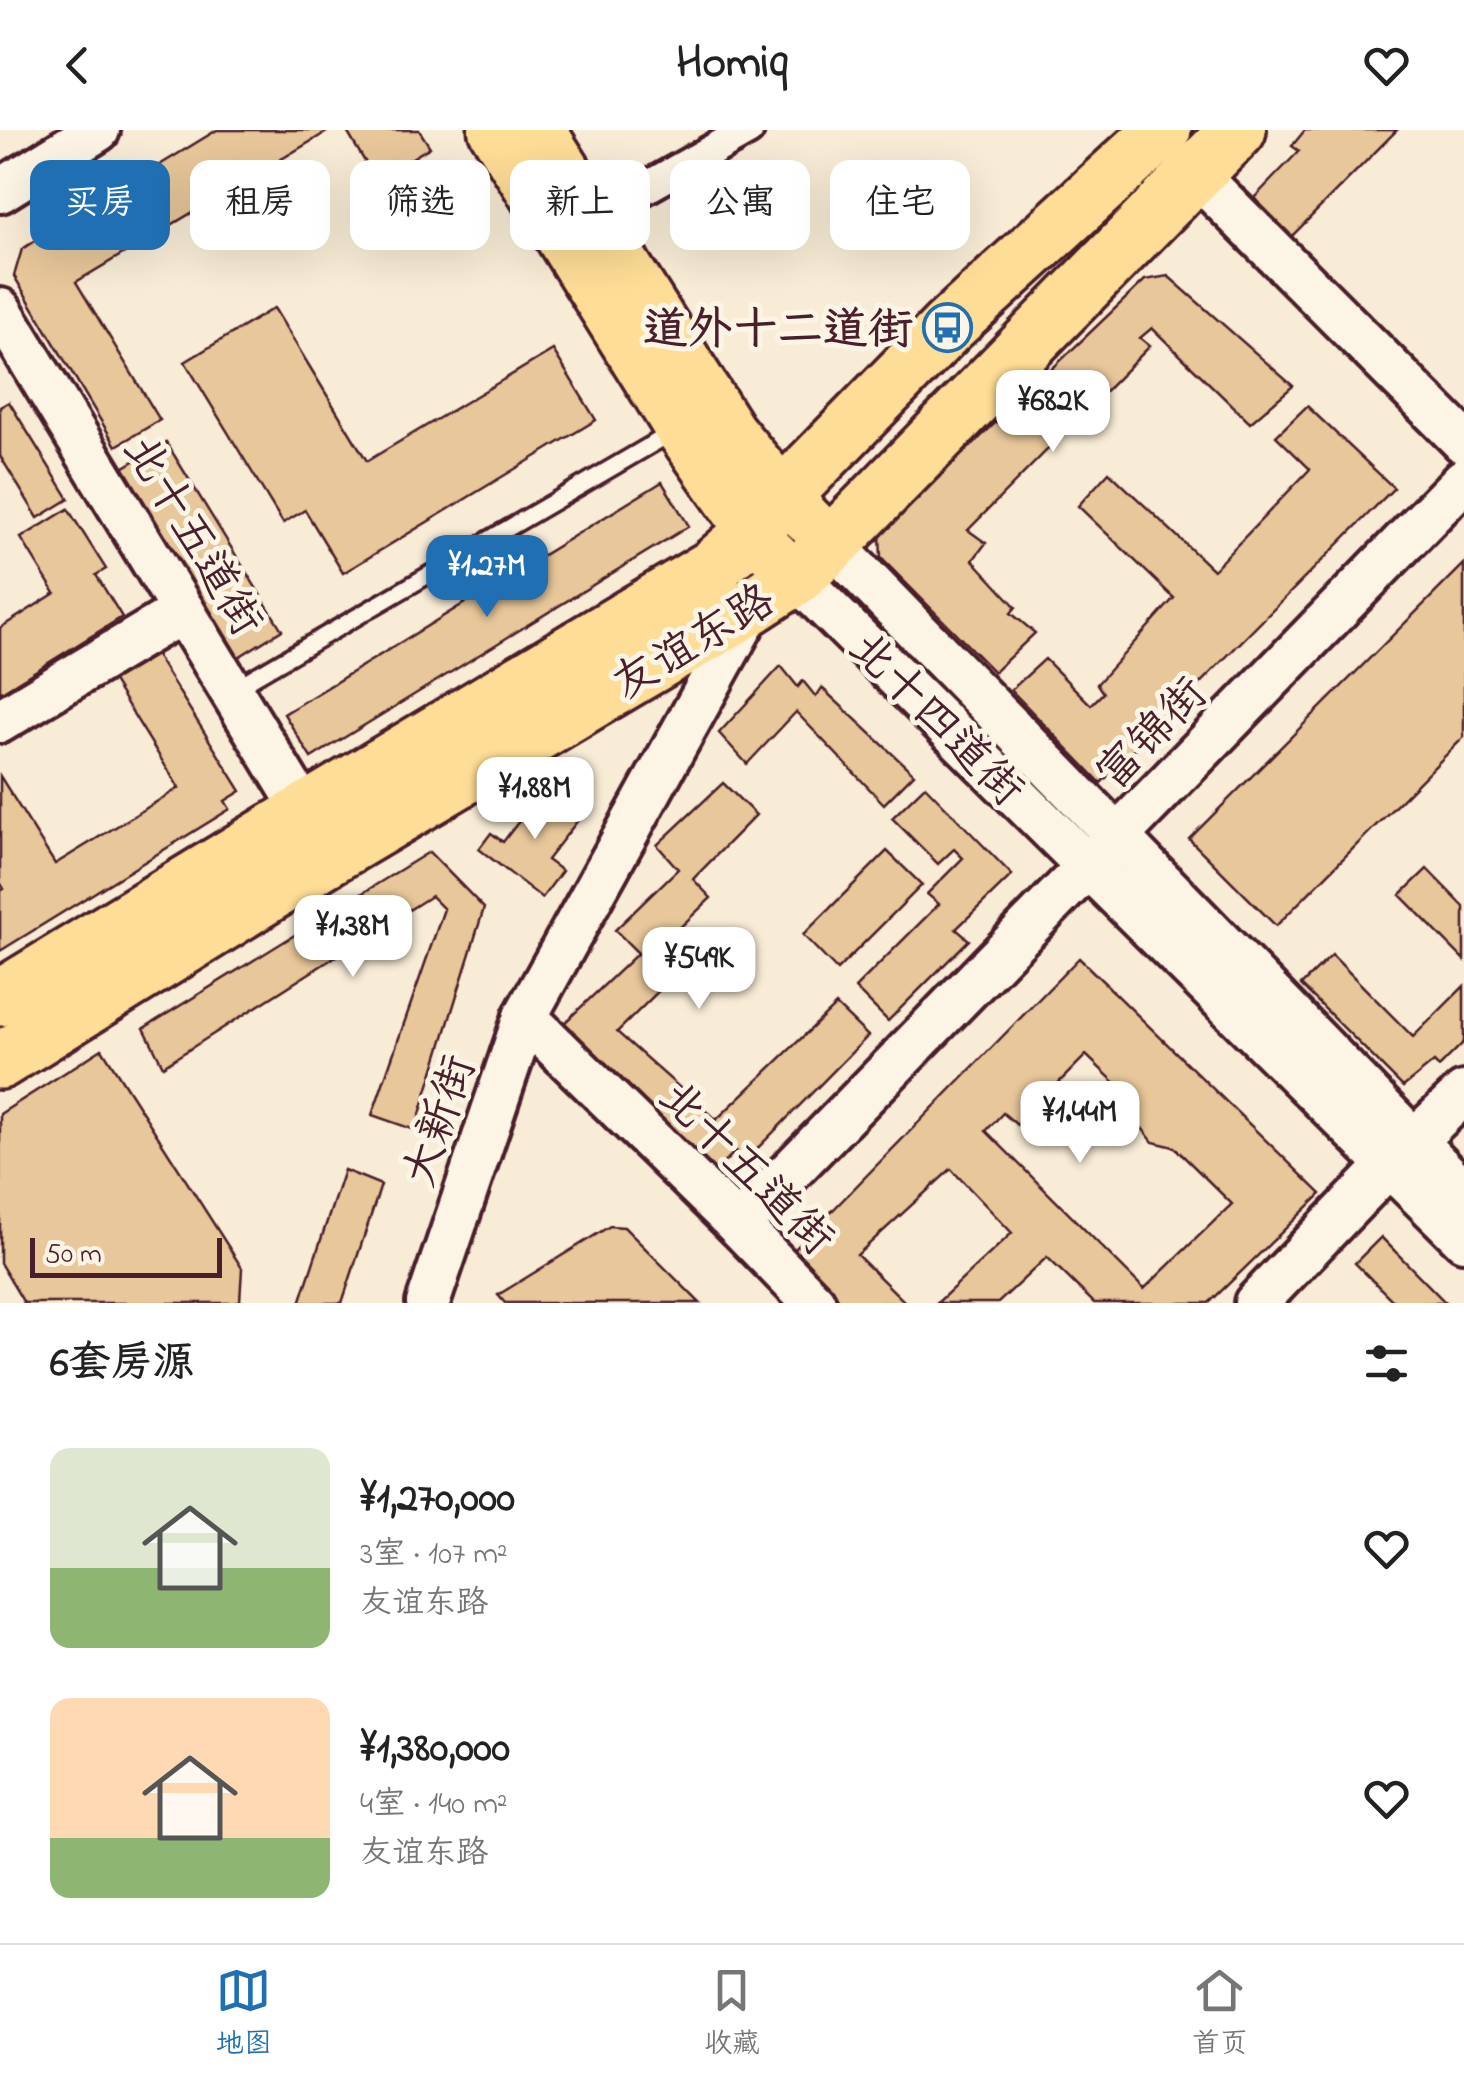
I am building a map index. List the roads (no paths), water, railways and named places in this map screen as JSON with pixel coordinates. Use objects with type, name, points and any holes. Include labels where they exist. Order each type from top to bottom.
[{"type":"highway","name":"友谊东路","points":[[0,1061],[794,575],[1238,130]]},
{"type":"highway","name":"友谊东路","points":[[0,998],[713,567],[948,327],[1153,134]]},
{"type":"main road","name":"北十四道街","points":[[493,130],[679,428],[768,514]]},
{"type":"main road","name":"北十四道街","points":[[542,130],[561,160]]},
{"type":"main road","name":"北十四道街","points":[[618,250],[732,431],[794,575]]},
{"type":"street","points":[[0,191],[98,130]]},
{"type":"street","points":[[650,185],[748,130]]},
{"type":"street","points":[[1196,173],[1464,442]]},
{"type":"street","name":"北十五道街","points":[[0,310],[14,366],[183,611],[304,812]]},
{"type":"street","name":"富锦街","points":[[738,1225],[1464,480]]},
{"type":"street","name":"北十四道街","points":[[794,575],[1103,852],[1402,1153],[1464,1239]]},
{"type":"street","name":"大新街","points":[[428,1303],[525,1016],[794,575]]},
{"type":"street","points":[[0,720],[183,611]]},
{"type":"street","name":"北十五道街","points":[[525,1016],[814,1303]]},
{"type":"street","points":[[1256,1303],[1464,1093]]},
{"type":"street","name":"北十四道街","points":[[1402,1153],[1464,1192]]},
{"type":"lane","points":[[232,690],[679,428]]},
{"type":"place","name":"道外十二道街","points":[[948,327]]}]
